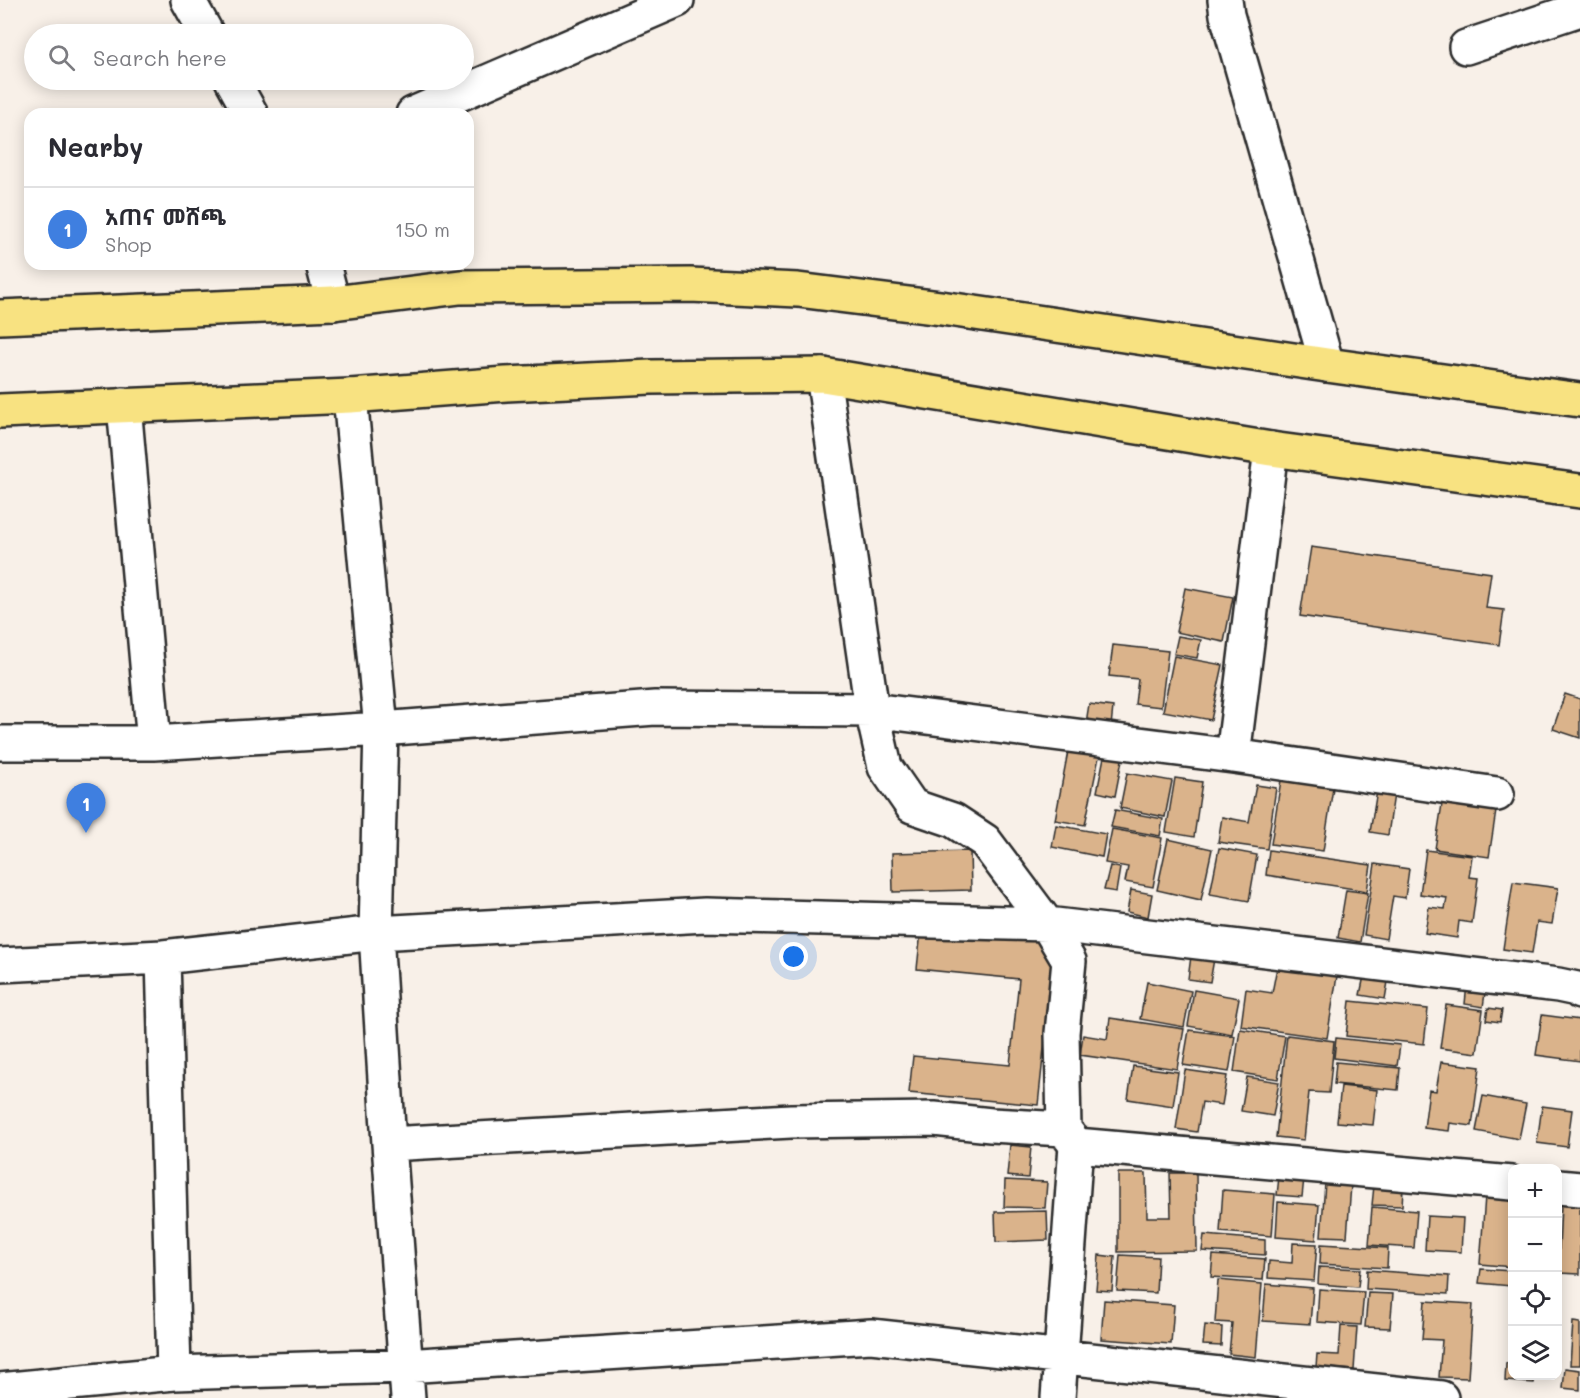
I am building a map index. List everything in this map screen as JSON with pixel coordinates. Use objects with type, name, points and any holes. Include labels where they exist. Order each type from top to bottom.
[{"type":"highway","points":[[0,317],[333,303],[460,287],[690,285],[798,290],[941,308],[1580,400]]},
{"type":"highway","points":[[0,411],[350,396],[640,377],[823,375],[1271,449],[1580,491]]},
{"type":"street","points":[[188,0],[201,24]]},
{"type":"street","points":[[474,88],[677,0]]},
{"type":"street","points":[[1225,0],[1227,15],[1327,365]]},
{"type":"street","points":[[1466,47],[1580,9]]},
{"type":"street","points":[[238,90],[248,108]]},
{"type":"street","points":[[427,108],[469,90]]},
{"type":"street","points":[[325,270],[333,303]]},
{"type":"street","points":[[823,375],[872,710],[885,767],[912,806],[953,820],[986,840],[1047,924],[1069,961],[1062,1032],[1070,1137],[1058,1398]]},
{"type":"street","points":[[350,396],[381,729],[376,933],[408,1398]]},
{"type":"street","points":[[124,405],[154,744]]},
{"type":"street","points":[[1233,756],[1271,449]]},
{"type":"street","points":[[0,743],[154,744],[655,708],[872,710],[1233,756],[1497,794]]},
{"type":"street","points":[[0,965],[163,957],[376,933],[705,915],[1047,924],[1558,985],[1577,989],[1580,992]]},
{"type":"street","points":[[163,957],[174,1373]]},
{"type":"street","points":[[389,1144],[791,1121],[934,1119],[1070,1137],[1508,1183]]},
{"type":"street","points":[[1562,1187],[1580,1189],[1580,1179]]},
{"type":"street","points":[[0,1390],[174,1373],[405,1366],[871,1336],[1441,1398]]},
{"type":"building","points":[[1311,547],[1491,573],[1486,608],[1504,610],[1499,645],[1300,616]]},
{"type":"building","points":[[1185,588],[1233,597],[1224,642],[1176,632]]},
{"type":"building","points":[[1178,636],[1201,640],[1197,658],[1174,654]]},
{"type":"building","points":[[1113,645],[1168,651],[1161,707],[1135,704],[1138,679],[1109,676]]},
{"type":"building","points":[[1174,656],[1223,665],[1211,720],[1163,711]]},
{"type":"building","points":[[1565,694],[1580,699],[1580,738],[1553,729]]},
{"type":"building","points":[[1089,704],[1113,707],[1111,726],[1086,723]]},
{"type":"building","points":[[1069,746],[1100,752],[1085,825],[1055,820]]},
{"type":"building","points":[[1105,752],[1123,755],[1115,796],[1097,792]]},
{"type":"building","points":[[1127,773],[1172,781],[1165,817],[1120,808]]},
{"type":"building","points":[[1175,778],[1202,782],[1194,837],[1166,832]]},
{"type":"building","points":[[1281,780],[1333,788],[1323,851],[1271,844]]},
{"type":"building","points":[[1256,785],[1276,788],[1267,849],[1218,842],[1222,817],[1249,822]]},
{"type":"building","points":[[1378,785],[1395,787],[1388,835],[1370,832]]},
{"type":"building","points":[[1442,804],[1496,811],[1489,857],[1435,849]]},
{"type":"building","points":[[1115,810],[1163,819],[1160,836],[1111,827]]},
{"type":"building","points":[[1056,825],[1106,834],[1102,857],[1052,847]]},
{"type":"building","points":[[1112,829],[1162,838],[1153,887],[1125,882],[1128,867],[1105,863]]},
{"type":"building","points":[[1168,839],[1212,849],[1201,900],[1157,890]]},
{"type":"building","points":[[1219,848],[1257,855],[1249,901],[1210,894]]},
{"type":"building","points":[[1269,850],[1371,865],[1367,891],[1266,875]]},
{"type":"building","points":[[1426,850],[1472,856],[1469,877],[1478,878],[1472,923],[1459,921],[1457,938],[1425,933],[1429,907],[1445,909],[1447,898],[1420,894]]},
{"type":"building","points":[[970,851],[971,890],[893,892],[892,853]]},
{"type":"building","points":[[1375,864],[1409,869],[1405,898],[1393,896],[1386,939],[1364,935]]},
{"type":"building","points":[[1110,866],[1120,868],[1116,892],[1104,890]]},
{"type":"building","points":[[1513,882],[1558,888],[1552,924],[1537,922],[1532,953],[1503,949]]},
{"type":"building","points":[[1131,890],[1152,894],[1148,917],[1127,912]]},
{"type":"building","points":[[1346,890],[1368,893],[1360,942],[1338,938]]},
{"type":"building","points":[[921,931],[1055,943],[1038,1105],[909,1093],[913,1056],[1010,1065],[1019,979],[917,969]]},
{"type":"building","points":[[1191,956],[1214,959],[1210,982],[1188,979]]},
{"type":"building","points":[[1277,967],[1337,976],[1327,1038],[1241,1026],[1246,989],[1272,993]]},
{"type":"building","points":[[1365,971],[1389,976],[1385,999],[1360,995]]},
{"type":"building","points":[[1147,982],[1191,991],[1184,1027],[1140,1019]]},
{"type":"building","points":[[1467,984],[1486,986],[1483,1007],[1465,1004]]},
{"type":"building","points":[[1194,990],[1239,998],[1232,1034],[1188,1026]]},
{"type":"building","points":[[1350,1001],[1428,1009],[1424,1044],[1346,1036]]},
{"type":"building","points":[[1446,1005],[1483,1010],[1477,1053],[1440,1048]]},
{"type":"building","points":[[1488,1008],[1502,1010],[1500,1022],[1486,1020]]},
{"type":"building","points":[[1542,1015],[1580,1020],[1580,1061],[1536,1055]]},
{"type":"building","points":[[1110,1018],[1184,1029],[1177,1069],[1080,1055],[1083,1035],[1107,1039]]},
{"type":"building","points":[[1240,1029],[1285,1036],[1278,1079],[1234,1072]]},
{"type":"building","points":[[1189,1030],[1235,1036],[1229,1072],[1183,1065]]},
{"type":"building","points":[[1287,1035],[1334,1041],[1329,1093],[1309,1092],[1304,1140],[1276,1137]]},
{"type":"building","points":[[1336,1038],[1400,1045],[1397,1066],[1334,1058]]},
{"type":"building","points":[[1336,1062],[1400,1068],[1398,1090],[1334,1084]]},
{"type":"building","points":[[1441,1062],[1480,1067],[1472,1126],[1450,1123],[1449,1131],[1424,1128],[1429,1090],[1436,1091]]},
{"type":"building","points":[[1133,1066],[1178,1072],[1173,1106],[1128,1099]]},
{"type":"building","points":[[1185,1070],[1227,1076],[1222,1105],[1202,1102],[1197,1132],[1176,1129]]},
{"type":"building","points":[[1247,1077],[1279,1082],[1273,1116],[1241,1111]]},
{"type":"building","points":[[1341,1086],[1377,1090],[1373,1125],[1337,1122]]},
{"type":"building","points":[[1483,1096],[1526,1104],[1519,1139],[1476,1131]]},
{"type":"building","points":[[1542,1106],[1572,1110],[1567,1147],[1537,1143]]},
{"type":"building","points":[[1010,1145],[1031,1147],[1028,1178],[1007,1176]]},
{"type":"building","points":[[1118,1173],[1146,1173],[1147,1217],[1171,1217],[1170,1173],[1196,1173],[1197,1251],[1118,1252]]},
{"type":"building","points":[[1279,1177],[1304,1178],[1302,1197],[1277,1195]]},
{"type":"building","points":[[1005,1180],[1047,1182],[1045,1208],[1004,1207]]},
{"type":"building","points":[[1325,1183],[1351,1185],[1347,1237],[1321,1236]]},
{"type":"building","points":[[1374,1186],[1403,1188],[1402,1206],[1372,1205]]},
{"type":"building","points":[[1223,1190],[1275,1194],[1272,1236],[1220,1232]]},
{"type":"building","points":[[1485,1196],[1508,1198],[1508,1267],[1480,1264]]},
{"type":"building","points":[[1278,1202],[1319,1205],[1316,1240],[1276,1237]]},
{"type":"building","points":[[1562,1204],[1580,1205],[1580,1274],[1562,1273]]},
{"type":"building","points":[[1372,1207],[1417,1211],[1414,1248],[1369,1245]]},
{"type":"building","points":[[1047,1211],[1048,1240],[996,1242],[995,1212]]},
{"type":"building","points":[[1427,1216],[1463,1218],[1461,1252],[1425,1250]]},
{"type":"building","points":[[1204,1235],[1265,1240],[1265,1255],[1202,1251]]},
{"type":"building","points":[[1293,1243],[1317,1244],[1314,1281],[1268,1278],[1269,1261],[1292,1263]]},
{"type":"building","points":[[1321,1244],[1388,1248],[1387,1268],[1320,1264]]},
{"type":"building","points":[[1099,1255],[1115,1257],[1112,1291],[1096,1290]]},
{"type":"building","points":[[1120,1255],[1158,1257],[1156,1293],[1117,1291]]},
{"type":"building","points":[[1213,1255],[1265,1259],[1263,1280],[1211,1277]]},
{"type":"building","points":[[1319,1267],[1360,1269],[1358,1287],[1318,1284]]},
{"type":"building","points":[[1481,1269],[1508,1271],[1508,1286],[1479,1283]]},
{"type":"building","points":[[1367,1270],[1449,1276],[1448,1294],[1366,1289]]},
{"type":"building","points":[[1218,1280],[1262,1284],[1256,1357],[1229,1354],[1232,1323],[1215,1322]]},
{"type":"building","points":[[1266,1284],[1313,1288],[1310,1324],[1263,1321]]},
{"type":"building","points":[[1319,1289],[1364,1292],[1361,1325],[1317,1322]]},
{"type":"building","points":[[1368,1293],[1393,1294],[1390,1328],[1365,1327]]},
{"type":"building","points":[[1104,1300],[1174,1305],[1171,1344],[1101,1339]]},
{"type":"building","points":[[1425,1301],[1473,1304],[1468,1378],[1439,1377],[1442,1340],[1422,1339]]},
{"type":"building","points":[[1573,1322],[1580,1323],[1580,1365],[1570,1365]]},
{"type":"building","points":[[1205,1325],[1222,1327],[1221,1346],[1203,1345]]},
{"type":"building","points":[[1341,1326],[1357,1327],[1354,1370],[1316,1367],[1317,1354],[1339,1355]]},
{"type":"building","points":[[1506,1363],[1508,1363],[1508,1380],[1534,1380],[1534,1383],[1505,1381]]},
{"type":"building","points":[[1565,1368],[1580,1370],[1580,1390],[1563,1388]]},
{"type":"place","name":"አጠና መሸጫ","points":[[86,833]]}]
